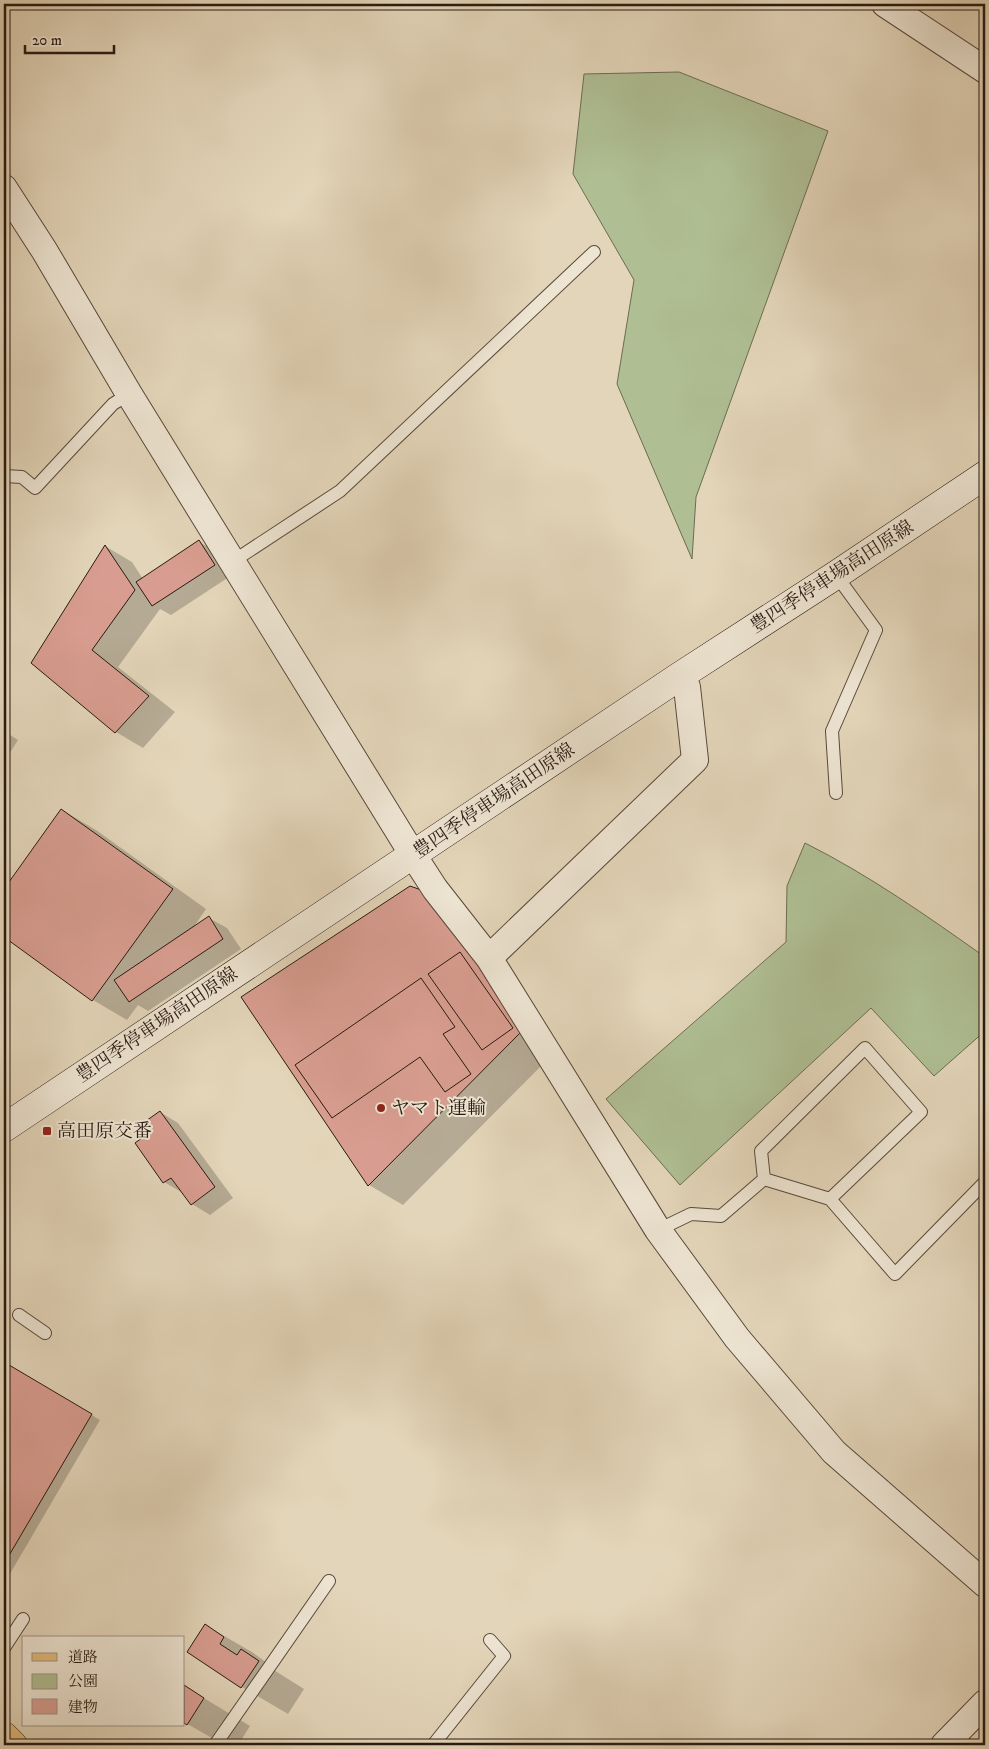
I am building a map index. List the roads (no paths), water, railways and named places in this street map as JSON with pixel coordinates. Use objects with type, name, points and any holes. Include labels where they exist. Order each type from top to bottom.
[{"type":"main road","name":"豊四季停車場高田原線","points":[[4,1128],[224,979],[985,476]]},
{"type":"main road","points":[[4,1736],[13,1745]]},
{"type":"street","points":[[885,4],[985,70]]},
{"type":"street","points":[[4,188],[44,250],[129,394],[434,889],[489,958],[658,1230],[737,1338],[834,1452],[985,1584]]},
{"type":"street","points":[[489,958],[695,760],[687,687],[680,676]]},
{"type":"street","points":[[944,1745],[985,1702]]},
{"type":"lane","points":[[232,562],[340,491],[594,252]]},
{"type":"lane","points":[[4,476],[22,478],[35,488],[113,404],[129,394]]},
{"type":"lane","points":[[836,575],[876,630],[832,732],[836,793]]},
{"type":"lane","points":[[764,1179],[761,1151],[865,1048],[921,1112],[830,1199]]},
{"type":"lane","points":[[658,1230],[691,1214],[721,1216],[764,1179]]},
{"type":"lane","points":[[764,1179],[830,1199],[895,1274],[985,1182]]},
{"type":"lane","points":[[19,1315],[45,1333]]},
{"type":"lane","points":[[215,1745],[273,1656],[311,1602],[329,1582]]},
{"type":"lane","points":[[4,1648],[23,1619]]},
{"type":"lane","points":[[433,1745],[504,1656],[490,1640]]},
{"type":"place","name":"ヤマト運輸","points":[[381,1108]]},
{"type":"place","name":"高田原交番","points":[[47,1131]]}]
